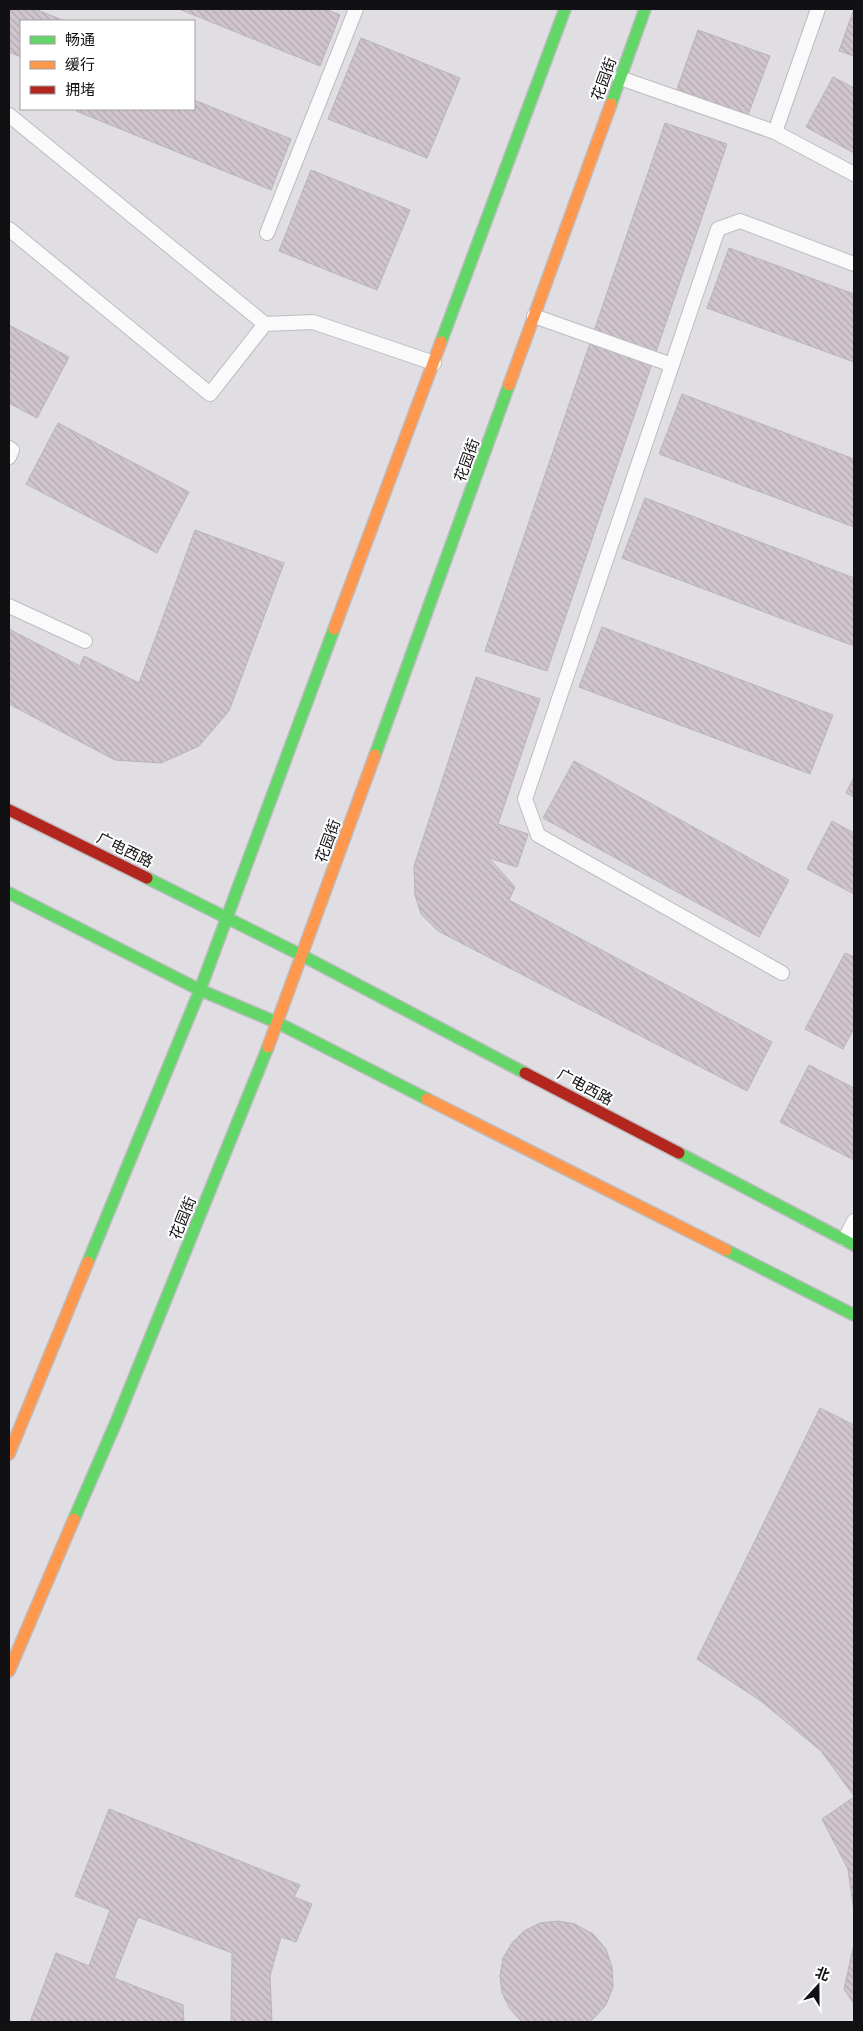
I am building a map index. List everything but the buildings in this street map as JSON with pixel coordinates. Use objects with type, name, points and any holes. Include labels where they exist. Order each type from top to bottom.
[{"type":"main road","points":[[9,1454],[200,990],[565,9]]},
{"type":"main road","name":"花园街","points":[[9,1671],[120,1410],[278,1023],[645,9]]},
{"type":"main road","name":"广电西路","points":[[9,810],[302,956],[849,1242]]},
{"type":"main road","points":[[9,893],[200,990],[278,1023],[854,1316]]},
{"type":"lane","points":[[267,234],[356,9]]},
{"type":"lane","points":[[775,132],[818,9]]},
{"type":"lane","points":[[620,78],[775,132],[854,174]]},
{"type":"lane","points":[[9,115],[266,324],[313,322],[434,363]]},
{"type":"lane","points":[[782,973],[538,835],[525,799],[718,229],[740,221],[854,264]]},
{"type":"lane","points":[[9,229],[210,394],[266,324]]},
{"type":"lane","points":[[534,316],[672,365]]},
{"type":"lane","points":[[9,448],[12,450],[9,457]]},
{"type":"lane","points":[[9,606],[85,641]]},
{"type":"lane","points":[[849,1242],[854,1221]]},
{"type":"traffic: fast","points":[[441,342],[565,9]]},
{"type":"traffic: fast","points":[[611,104],[645,9]]},
{"type":"traffic: fast","points":[[375,755],[509,385]]},
{"type":"traffic: fast","points":[[88,1262],[200,990],[334,629]]},
{"type":"traffic: fast","points":[[147,878],[303,956],[525,1073]]},
{"type":"traffic: fast","points":[[9,893],[200,990],[278,1023],[427,1099]]},
{"type":"traffic: fast","points":[[74,1519],[117,1420],[268,1047]]},
{"type":"traffic: fast","points":[[679,1153],[854,1245]]},
{"type":"traffic: fast","points":[[726,1250],[854,1315]]},
{"type":"traffic: slow","points":[[509,385],[611,104]]},
{"type":"traffic: slow","points":[[334,629],[441,342]]},
{"type":"traffic: slow","points":[[268,1047],[375,755]]},
{"type":"traffic: slow","points":[[427,1099],[726,1250]]},
{"type":"traffic: slow","points":[[9,1454],[88,1262]]},
{"type":"traffic: slow","points":[[9,1671],[74,1519]]},
{"type":"traffic: jam","points":[[9,810],[147,878]]},
{"type":"traffic: jam","points":[[525,1073],[679,1153]]}]
